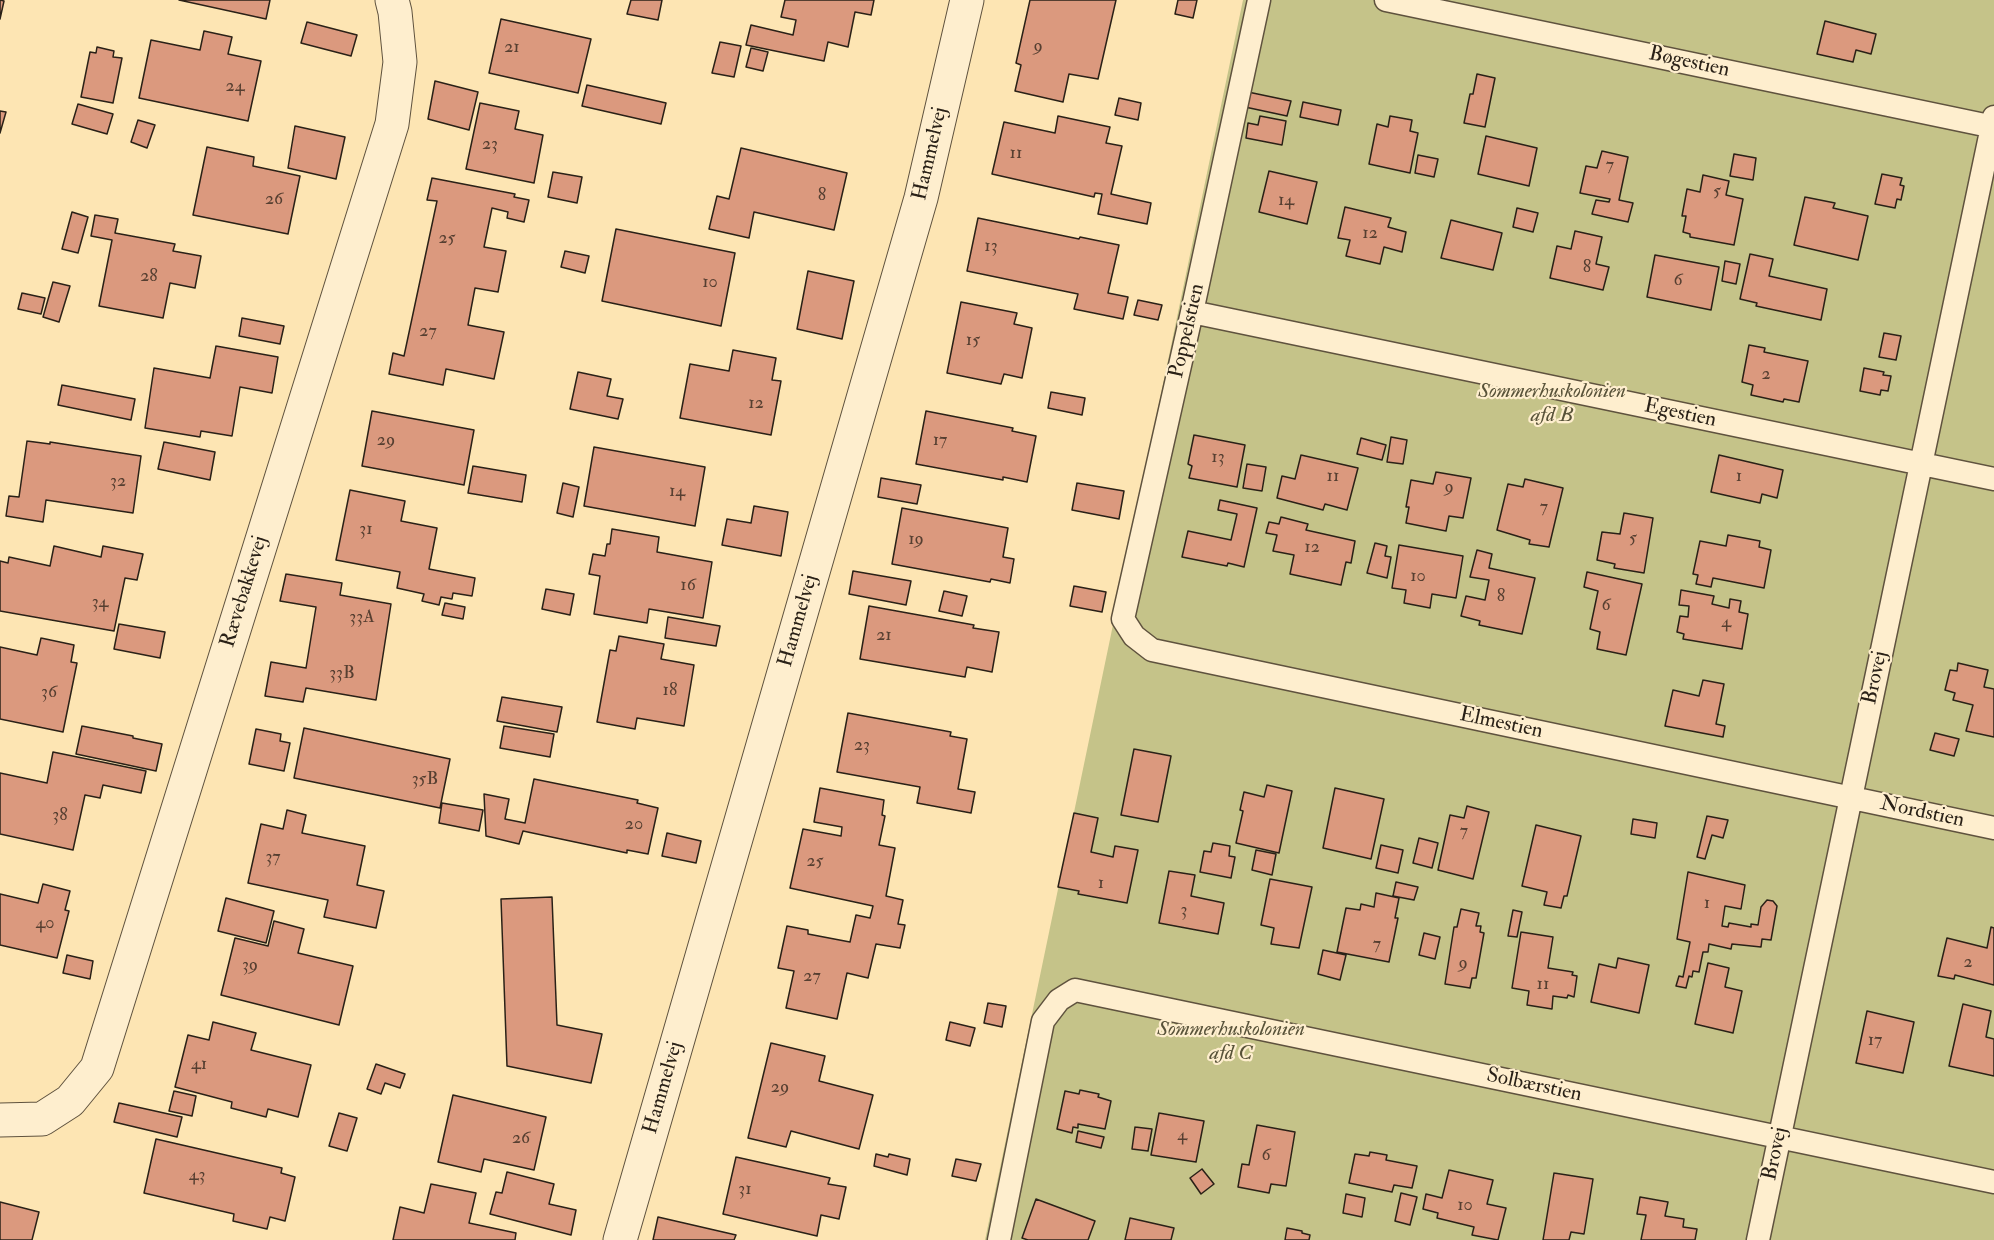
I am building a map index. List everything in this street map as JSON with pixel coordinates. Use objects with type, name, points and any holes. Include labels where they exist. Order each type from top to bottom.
[{"type":"street","name":"Rævebakkevej","points":[[0,1120],[42,1119],[70,1101],[97,1068],[392,124],[400,62],[392,0]]},
{"type":"street","name":"Hammelvej","points":[[620,1240],[921,198],[967,0]]},
{"type":"lane","name":"Poppelstien","points":[[1152,650],[1134,636],[1123,619],[1259,0]]},
{"type":"lane","name":"Bøgestien","points":[[1386,0],[1993,124]]},
{"type":"lane","name":"Brovej","points":[[1758,1240],[1993,124]]},
{"type":"lane","name":"Egestien","points":[[1192,312],[1994,479]]},
{"type":"lane","name":"Elmestien","points":[[1152,650],[1851,798]]},
{"type":"lane","name":"Nordstien","points":[[1851,798],[1994,828]]},
{"type":"lane","name":"Solbærstien","points":[[999,1240],[1043,1021],[1059,1000],[1075,990],[1994,1182]]},
{"type":"green space","name":"Sommerhuskolonien afd B","points":[[1243,0],[1994,0],[1994,1240],[985,1240]]},
{"type":"building","points":[[0,0],[4,1],[0,19]]},
{"type":"building","points":[[179,0],[270,0],[266,19]]},
{"type":"building","points":[[631,0],[662,0],[658,20],[627,14]]},
{"type":"building","points":[[785,0],[874,0],[871,15],[855,12],[848,47],[828,42],[824,61],[746,45],[751,25],[793,35],[796,20],[781,17]]},
{"type":"building","points":[[1030,0],[1116,0],[1098,79],[1069,74],[1063,102],[1015,91],[1021,65],[1016,63]]},
{"type":"building","points":[[1178,0],[1197,0],[1193,18],[1175,14]]},
{"type":"building","points":[[501,19],[591,39],[578,93],[489,73]]},
{"type":"building","points":[[1825,21],[1876,34],[1871,54],[1856,50],[1853,62],[1817,54]]},
{"type":"building","points":[[307,22],[357,35],[351,56],[301,43]]},
{"type":"building","points":[[204,31],[232,37],[228,54],[261,61],[248,121],[139,98],[151,40],[200,50]]},
{"type":"building","points":[[720,42],[741,46],[734,77],[712,73]]},
{"type":"building","points":[[97,47],[114,51],[113,57],[122,58],[113,103],[81,97],[90,52],[96,53]]},
{"type":"building","points":[[751,48],[768,52],[763,71],[746,67]]},
{"type":"building","points":[[1477,74],[1495,78],[1485,127],[1464,123]]},
{"type":"building","points":[[435,81],[478,92],[469,130],[428,119]]},
{"type":"building","points":[[587,85],[666,103],[661,124],[582,106]]},
{"type":"building","points":[[1248,92],[1291,101],[1287,116],[1245,107]]},
{"type":"building","points":[[1119,98],[1141,103],[1138,120],[1115,115]]},
{"type":"building","points":[[1303,102],[1341,110],[1338,125],[1300,117]]},
{"type":"building","points":[[480,103],[519,111],[515,129],[543,135],[534,183],[466,169]]},
{"type":"building","points":[[78,104],[113,114],[107,134],[72,124]]},
{"type":"building","points":[[0,111],[6,112],[0,133]]},
{"type":"building","points":[[1058,116],[1110,127],[1106,143],[1122,146],[1111,194],[1151,203],[1147,224],[1098,214],[1102,194],[1095,193],[1094,197],[992,174],[1004,122],[1055,133]]},
{"type":"building","points":[[1260,116],[1286,121],[1282,145],[1246,138],[1248,123],[1258,125]]},
{"type":"building","points":[[1390,116],[1412,120],[1410,131],[1418,133],[1410,173],[1369,164],[1377,124],[1388,127]]},
{"type":"building","points":[[138,120],[155,125],[147,148],[131,142]]},
{"type":"building","points":[[295,126],[345,137],[336,179],[288,168]]},
{"type":"building","points":[[1486,136],[1537,148],[1529,186],[1478,174]]},
{"type":"building","points":[[207,147],[254,157],[253,166],[300,176],[288,234],[193,215]]},
{"type":"building","points":[[741,148],[847,173],[834,230],[754,212],[749,238],[709,229],[717,196],[729,199]]},
{"type":"building","points":[[1602,151],[1628,157],[1619,200],[1633,203],[1628,222],[1592,214],[1596,200],[1609,202],[1610,199],[1580,193],[1586,166],[1597,168]]},
{"type":"building","points":[[1734,154],[1756,158],[1753,180],[1730,176]]},
{"type":"building","points":[[1418,155],[1438,159],[1434,177],[1415,173]]},
{"type":"building","points":[[1269,171],[1317,182],[1307,224],[1259,212]]},
{"type":"building","points":[[553,172],[582,177],[577,203],[548,197]]},
{"type":"building","points":[[1882,174],[1902,178],[1900,185],[1904,186],[1901,200],[1897,199],[1895,208],[1875,204]]},
{"type":"building","points":[[1703,175],[1729,181],[1726,195],[1743,199],[1734,245],[1690,237],[1690,234],[1683,232],[1686,216],[1682,216],[1687,189],[1700,192]]},
{"type":"building","points":[[432,178],[515,194],[514,197],[529,200],[524,222],[507,218],[508,212],[492,208],[484,247],[506,251],[498,292],[475,288],[468,325],[504,332],[494,379],[446,369],[443,385],[389,374],[393,353],[404,356],[437,201],[427,200]]},
{"type":"building","points":[[1805,197],[1835,203],[1833,208],[1868,216],[1858,260],[1794,245]]},
{"type":"building","points":[[1345,207],[1391,218],[1388,227],[1406,232],[1402,252],[1384,247],[1380,264],[1346,256],[1350,240],[1338,238]]},
{"type":"building","points":[[1517,208],[1538,213],[1533,232],[1513,227]]},
{"type":"building","points":[[72,212],[88,217],[78,253],[62,249]]},
{"type":"building","points":[[95,215],[118,219],[115,233],[175,244],[173,251],[201,256],[195,288],[170,283],[163,318],[99,306],[112,240],[91,236]]},
{"type":"building","points":[[978,218],[1119,245],[1108,293],[1128,297],[1123,319],[1074,309],[1078,294],[967,271]]},
{"type":"building","points":[[1451,220],[1502,233],[1493,270],[1441,258]]},
{"type":"building","points":[[616,229],[735,253],[721,326],[602,301]]},
{"type":"building","points":[[1575,231],[1602,237],[1596,264],[1609,267],[1603,290],[1550,278],[1557,246],[1571,249]]},
{"type":"building","points":[[565,251],[589,256],[585,273],[561,267]]},
{"type":"building","points":[[1750,254],[1773,259],[1769,276],[1827,289],[1821,320],[1756,306],[1757,303],[1740,299]]},
{"type":"building","points":[[1655,255],[1719,267],[1711,310],[1647,297]]},
{"type":"building","points":[[1725,261],[1740,264],[1736,284],[1722,281]]},
{"type":"building","points":[[808,271],[854,281],[842,339],[797,329]]},
{"type":"building","points":[[53,282],[70,286],[59,322],[43,317]]},
{"type":"building","points":[[22,293],[45,298],[41,314],[18,309]]},
{"type":"building","points":[[1138,300],[1162,305],[1158,320],[1134,315]]},
{"type":"building","points":[[961,302],[1017,313],[1014,324],[1032,328],[1022,378],[1004,374],[1001,384],[947,373]]},
{"type":"building","points":[[242,318],[284,326],[280,344],[239,336]]},
{"type":"building","points":[[1884,333],[1901,336],[1896,360],[1879,357]]},
{"type":"building","points":[[1749,345],[1765,348],[1764,352],[1808,361],[1799,402],[1784,399],[1783,402],[1751,395],[1753,385],[1742,382]]},
{"type":"building","points":[[216,346],[278,357],[272,393],[240,387],[232,436],[201,431],[200,437],[145,428],[154,368],[210,378]]},
{"type":"building","points":[[733,350],[776,358],[772,380],[781,381],[771,435],[680,418],[690,364],[729,371]]},
{"type":"building","points":[[1864,368],[1884,372],[1883,375],[1891,376],[1888,391],[1881,390],[1880,395],[1860,391]]},
{"type":"building","points":[[578,372],[611,379],[607,396],[623,399],[618,419],[570,409]]},
{"type":"building","points":[[62,385],[135,399],[131,420],[58,405]]},
{"type":"building","points":[[1051,392],[1085,398],[1082,415],[1048,408]]},
{"type":"building","points":[[372,411],[474,430],[464,485],[362,466]]},
{"type":"building","points":[[926,411],[1013,428],[1012,431],[1036,436],[1027,482],[1003,477],[1003,480],[916,464]]},
{"type":"building","points":[[1194,435],[1245,445],[1237,487],[1189,478],[1192,466],[1188,464]]},
{"type":"building","points":[[1391,437],[1407,440],[1403,464],[1387,462]]},
{"type":"building","points":[[1361,438],[1386,445],[1382,460],[1357,454]]},
{"type":"building","points":[[27,441],[50,444],[50,442],[141,456],[133,513],[46,500],[43,522],[6,516],[9,496],[19,497]]},
{"type":"building","points":[[164,442],[215,452],[210,480],[158,469]]},
{"type":"building","points":[[594,447],[705,467],[695,526],[584,506]]},
{"type":"building","points":[[1301,455],[1358,468],[1347,510],[1325,504],[1323,510],[1277,498],[1282,476],[1295,479]]},
{"type":"building","points":[[1719,455],[1783,470],[1777,498],[1762,494],[1760,503],[1711,492]]},
{"type":"building","points":[[1247,464],[1266,467],[1262,491],[1243,488]]},
{"type":"building","points":[[473,466],[526,475],[522,502],[468,493]]},
{"type":"building","points":[[1436,472],[1471,478],[1463,518],[1449,516],[1446,531],[1406,523],[1409,507],[1406,507],[1411,480],[1433,484]]},
{"type":"building","points":[[881,478],[921,485],[917,504],[878,497]]},
{"type":"building","points":[[1525,479],[1563,488],[1549,547],[1529,544],[1530,540],[1497,530],[1508,484],[1523,487]]},
{"type":"building","points":[[563,483],[579,487],[573,517],[557,513]]},
{"type":"building","points":[[1077,483],[1124,491],[1119,519],[1072,510]]},
{"type":"building","points":[[350,490],[405,501],[401,521],[437,528],[429,569],[475,578],[472,596],[453,593],[452,599],[441,597],[439,605],[422,601],[424,594],[397,588],[400,572],[336,560]]},
{"type":"building","points":[[1220,500],[1257,508],[1244,567],[1182,557],[1188,531],[1231,540],[1237,514],[1218,510]]},
{"type":"building","points":[[754,506],[788,512],[781,556],[722,545],[727,519],[751,523]]},
{"type":"building","points":[[902,508],[1008,528],[1003,557],[1014,559],[1010,583],[991,579],[990,582],[892,564]]},
{"type":"building","points":[[1624,513],[1653,518],[1644,573],[1614,568],[1615,564],[1597,560],[1602,532],[1620,534]]},
{"type":"building","points":[[1281,517],[1308,524],[1306,530],[1355,541],[1351,563],[1346,562],[1341,585],[1290,574],[1294,555],[1273,551],[1277,535],[1266,533],[1269,522],[1279,524]]},
{"type":"building","points":[[612,529],[659,537],[657,552],[712,562],[703,618],[649,609],[647,623],[594,614],[600,576],[589,574],[593,554],[605,556],[607,544],[610,544]]},
{"type":"building","points":[[1728,535],[1760,541],[1759,547],[1771,550],[1764,588],[1713,578],[1711,587],[1696,584],[1698,575],[1693,574],[1700,541],[1726,546]]},
{"type":"building","points":[[1375,543],[1387,546],[1385,556],[1391,557],[1387,578],[1367,573]]},
{"type":"building","points":[[1399,545],[1463,556],[1456,598],[1432,594],[1430,608],[1404,603],[1406,590],[1392,588]]},
{"type":"building","points":[[54,546],[101,557],[103,546],[143,554],[137,580],[125,578],[114,631],[0,611],[0,561],[8,563],[9,557],[50,566]]},
{"type":"building","points":[[1477,550],[1492,554],[1489,568],[1535,578],[1522,634],[1479,625],[1480,621],[1461,616],[1466,596],[1485,600],[1489,580],[1470,577]]},
{"type":"building","points":[[853,571],[911,581],[906,605],[849,594]]},
{"type":"building","points":[[1587,572],[1642,584],[1626,655],[1597,649],[1600,632],[1590,629],[1598,591],[1584,587]]},
{"type":"building","points":[[286,574],[342,583],[340,595],[391,604],[376,700],[306,688],[303,702],[265,696],[271,662],[306,668],[316,607],[280,601]]},
{"type":"building","points":[[1074,586],[1106,592],[1102,612],[1070,606]]},
{"type":"building","points":[[546,589],[574,594],[570,615],[542,609]]},
{"type":"building","points":[[1681,590],[1714,596],[1712,604],[1729,608],[1730,599],[1741,601],[1739,612],[1748,614],[1742,649],[1683,639],[1684,634],[1677,632],[1680,616],[1688,617],[1689,606],[1679,605]]},
{"type":"building","points":[[944,591],[967,596],[962,616],[939,611]]},
{"type":"building","points":[[445,603],[465,607],[463,619],[442,615]]},
{"type":"building","points":[[869,606],[974,625],[973,628],[999,632],[992,672],[967,667],[965,677],[860,659]]},
{"type":"building","points":[[668,617],[720,626],[716,646],[665,638]]},
{"type":"building","points":[[119,624],[165,632],[160,658],[114,649]]},
{"type":"building","points":[[619,636],[664,644],[661,659],[694,665],[684,726],[637,718],[635,729],[597,722],[610,650],[616,651]]},
{"type":"building","points":[[41,638],[74,645],[71,662],[77,663],[63,732],[0,719],[0,647],[37,655]]},
{"type":"building","points":[[1958,663],[1988,670],[1984,687],[1994,689],[1994,737],[1966,731],[1973,705],[1953,700],[1955,693],[1945,690],[1950,670],[1957,671]]},
{"type":"building","points":[[1703,680],[1724,684],[1716,724],[1725,726],[1723,737],[1665,726],[1673,690],[1699,696]]},
{"type":"building","points":[[502,697],[562,707],[557,732],[497,721]]},
{"type":"building","points":[[848,713],[951,732],[950,736],[967,739],[958,789],[975,792],[971,813],[917,803],[920,787],[837,772]]},
{"type":"building","points":[[82,726],[162,744],[156,771],[76,754]]},
{"type":"building","points":[[504,726],[554,734],[550,757],[500,748]]},
{"type":"building","points":[[304,728],[450,759],[440,808],[294,778]]},
{"type":"building","points":[[256,729],[281,734],[280,741],[290,743],[284,771],[249,764]]},
{"type":"building","points":[[1935,733],[1959,739],[1954,756],[1930,750]]},
{"type":"building","points":[[1134,749],[1171,756],[1158,822],[1121,815]]},
{"type":"building","points":[[53,752],[146,771],[141,793],[103,785],[100,798],[85,795],[73,850],[0,834],[0,773],[47,783]]},
{"type":"building","points":[[534,779],[638,800],[637,803],[658,808],[648,854],[627,850],[627,853],[523,831],[519,844],[486,836],[484,794],[509,799],[505,819],[525,823]]},
{"type":"building","points":[[1267,785],[1292,791],[1279,853],[1236,843],[1243,811],[1240,810],[1244,792],[1264,797]]},
{"type":"building","points":[[820,788],[884,800],[882,815],[885,816],[879,845],[895,848],[886,896],[903,900],[898,924],[905,925],[900,948],[876,944],[868,978],[847,973],[837,1019],[786,1008],[794,971],[778,968],[787,926],[808,930],[808,934],[850,942],[856,915],[870,918],[873,906],[790,888],[803,829],[841,836],[842,827],[814,822]]},
{"type":"building","points":[[1335,788],[1384,799],[1371,859],[1323,848]]},
{"type":"building","points":[[442,803],[483,810],[479,831],[439,823]]},
{"type":"building","points":[[1467,806],[1489,812],[1473,879],[1438,870],[1450,815],[1464,818]]},
{"type":"building","points":[[287,810],[306,815],[302,833],[365,846],[357,885],[384,891],[376,928],[324,917],[328,900],[248,883],[261,824],[283,829]]},
{"type":"building","points":[[1074,813],[1098,818],[1091,852],[1113,857],[1115,846],[1138,850],[1127,903],[1078,894],[1079,891],[1058,887]]},
{"type":"building","points":[[1707,816],[1728,820],[1723,838],[1712,835],[1705,859],[1697,857]]},
{"type":"building","points":[[1633,819],[1657,823],[1655,838],[1631,834]]},
{"type":"building","points":[[1536,825],[1581,836],[1567,896],[1564,896],[1561,908],[1544,905],[1547,892],[1522,886]]},
{"type":"building","points":[[667,833],[701,841],[696,863],[662,856]]},
{"type":"building","points":[[1419,838],[1438,843],[1432,868],[1413,863]]},
{"type":"building","points":[[1213,843],[1230,846],[1229,856],[1235,857],[1231,878],[1200,872],[1204,851],[1211,852]]},
{"type":"building","points":[[1381,845],[1403,850],[1398,873],[1376,868]]},
{"type":"building","points":[[1256,850],[1276,854],[1272,875],[1252,870]]},
{"type":"building","points":[[1169,871],[1195,875],[1191,896],[1224,903],[1218,934],[1159,923]]},
{"type":"building","points":[[1688,872],[1745,885],[1741,909],[1725,906],[1722,926],[1728,927],[1729,923],[1751,927],[1751,924],[1758,925],[1761,907],[1767,900],[1773,901],[1777,906],[1771,940],[1762,939],[1761,947],[1732,944],[1731,949],[1709,944],[1708,952],[1703,952],[1699,972],[1693,971],[1686,988],[1676,986],[1679,976],[1683,977],[1690,942],[1677,939]]},
{"type":"building","points":[[1270,879],[1312,887],[1299,948],[1271,944],[1274,928],[1261,925]]},
{"type":"building","points":[[1396,882],[1418,887],[1414,900],[1393,896]]},
{"type":"building","points":[[43,884],[70,891],[65,910],[69,911],[57,958],[0,945],[0,894],[38,903]]},
{"type":"building","points":[[1376,893],[1399,898],[1395,918],[1398,918],[1389,962],[1337,952],[1346,908],[1360,910],[1361,904],[1374,907]]},
{"type":"building","points":[[552,897],[557,1025],[602,1034],[591,1083],[507,1066],[501,899]]},
{"type":"building","points":[[226,898],[274,911],[266,943],[218,931]]},
{"type":"building","points":[[1461,909],[1479,913],[1476,926],[1481,926],[1480,932],[1484,933],[1476,978],[1472,978],[1470,988],[1445,984],[1454,927],[1457,927]]},
{"type":"building","points":[[1513,910],[1522,912],[1517,937],[1508,936]]},
{"type":"building","points":[[274,921],[304,929],[298,953],[353,966],[339,1025],[221,995],[235,938],[268,946]]},
{"type":"building","points":[[1991,927],[1994,928],[1994,985],[1955,975],[1954,979],[1938,976],[1947,938],[1987,948]]},
{"type":"building","points":[[1521,932],[1553,937],[1548,968],[1573,972],[1572,975],[1577,976],[1574,997],[1553,996],[1552,1009],[1527,1005],[1529,991],[1512,988]]},
{"type":"building","points":[[1424,933],[1440,937],[1435,959],[1419,955]]},
{"type":"building","points":[[1323,950],[1346,955],[1340,980],[1318,974]]},
{"type":"building","points":[[67,955],[93,961],[90,979],[63,973]]},
{"type":"building","points":[[1618,958],[1649,965],[1639,1013],[1591,1002],[1599,964],[1616,968]]},
{"type":"building","points":[[1708,963],[1729,968],[1725,987],[1742,991],[1733,1033],[1695,1024]]},
{"type":"building","points":[[988,1003],[1006,1006],[1002,1027],[984,1023]]},
{"type":"building","points":[[1963,1004],[1991,1011],[1986,1037],[1994,1039],[1994,1076],[1949,1066]]},
{"type":"building","points":[[1867,1011],[1914,1022],[1903,1073],[1856,1063]]},
{"type":"building","points":[[213,1022],[256,1033],[251,1050],[311,1065],[298,1117],[268,1109],[266,1117],[231,1108],[232,1102],[175,1087],[188,1035],[209,1040]]},
{"type":"building","points":[[950,1022],[975,1028],[970,1046],[946,1040]]},
{"type":"building","points":[[771,1043],[825,1056],[819,1081],[873,1095],[859,1149],[791,1131],[786,1147],[748,1138]]},
{"type":"building","points":[[376,1064],[405,1074],[400,1088],[385,1083],[381,1094],[367,1089]]},
{"type":"building","points":[[1080,1090],[1099,1094],[1098,1097],[1111,1101],[1105,1129],[1078,1124],[1078,1128],[1073,1127],[1072,1133],[1057,1129],[1065,1091],[1079,1094]]},
{"type":"building","points":[[174,1091],[196,1096],[192,1116],[169,1111]]},
{"type":"building","points":[[453,1095],[546,1117],[534,1170],[484,1159],[481,1172],[438,1162]]},
{"type":"building","points":[[119,1103],[182,1117],[177,1137],[114,1122]]},
{"type":"building","points":[[339,1113],[357,1118],[347,1151],[329,1146]]},
{"type":"building","points":[[1159,1113],[1204,1121],[1196,1162],[1151,1155]]},
{"type":"building","points":[[1257,1125],[1295,1132],[1286,1186],[1271,1184],[1269,1193],[1238,1187],[1242,1164],[1249,1165]]},
{"type":"building","points":[[1135,1127],[1152,1129],[1148,1151],[1132,1149]]},
{"type":"building","points":[[1078,1131],[1104,1137],[1101,1148],[1076,1142]]},
{"type":"building","points":[[156,1139],[282,1168],[281,1173],[295,1177],[285,1221],[270,1217],[267,1229],[233,1221],[234,1214],[144,1193]]},
{"type":"building","points":[[1370,1152],[1387,1155],[1386,1160],[1417,1166],[1412,1188],[1394,1185],[1392,1192],[1349,1183],[1355,1154],[1369,1156]]},
{"type":"building","points":[[876,1154],[888,1157],[889,1154],[910,1159],[907,1175],[874,1166]]},
{"type":"building","points":[[736,1157],[830,1178],[828,1184],[846,1187],[839,1219],[821,1215],[817,1236],[723,1214]]},
{"type":"building","points":[[956,1159],[981,1164],[976,1181],[952,1176]]},
{"type":"building","points":[[1202,1169],[1214,1184],[1201,1194],[1190,1178]]},
{"type":"building","points":[[1449,1170],[1493,1180],[1487,1204],[1506,1208],[1498,1240],[1472,1235],[1474,1227],[1437,1218],[1438,1213],[1423,1209],[1426,1194],[1442,1198]]},
{"type":"building","points":[[507,1172],[554,1184],[549,1204],[576,1210],[571,1235],[490,1214],[496,1192],[502,1193]]},
{"type":"building","points":[[1554,1173],[1593,1179],[1584,1234],[1571,1232],[1569,1240],[1543,1240]]},
{"type":"building","points":[[431,1184],[476,1193],[469,1223],[516,1233],[515,1240],[393,1240],[400,1207],[424,1213]]},
{"type":"building","points":[[1401,1193],[1417,1197],[1410,1225],[1395,1221]]},
{"type":"building","points":[[1346,1194],[1365,1198],[1362,1217],[1343,1213]]},
{"type":"building","points":[[1640,1197],[1668,1202],[1665,1216],[1684,1219],[1683,1227],[1697,1229],[1695,1240],[1641,1240],[1646,1215],[1637,1214]]},
{"type":"building","points":[[1036,1199],[1095,1221],[1088,1240],[1028,1240],[1022,1238]]},
{"type":"building","points":[[0,1202],[39,1212],[32,1240],[0,1240]]},
{"type":"building","points":[[658,1217],[736,1235],[734,1240],[653,1240]]},
{"type":"building","points":[[1130,1218],[1174,1228],[1171,1240],[1125,1240]]},
{"type":"building","points":[[1287,1228],[1310,1235],[1309,1240],[1285,1240]]},
{"type":"park label","name":"Sommerhuskolonien afd C","points":[[1231,1042]]}]
